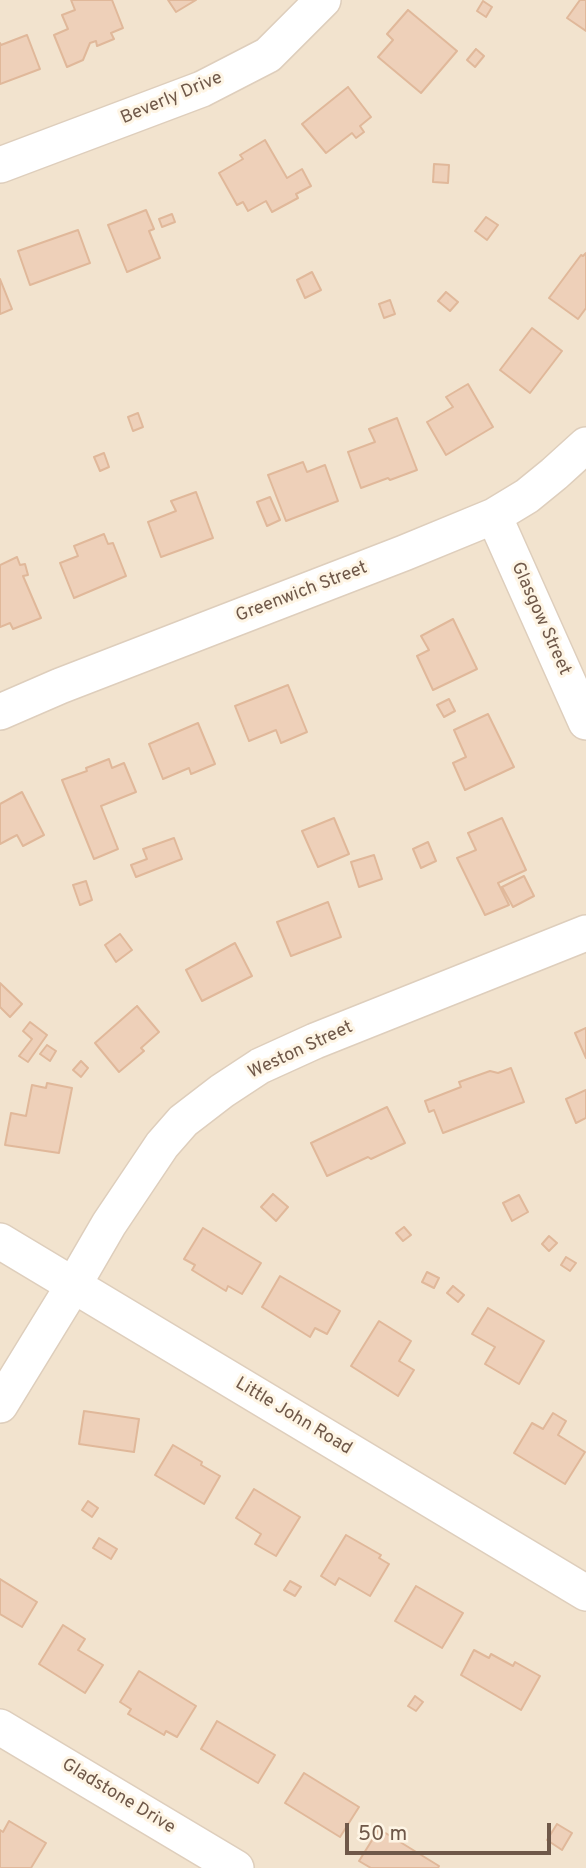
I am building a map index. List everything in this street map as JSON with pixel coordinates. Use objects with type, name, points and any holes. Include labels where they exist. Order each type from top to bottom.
[{"type":"street","name":"Beverly Drive","points":[[0,165],[202,89],[268,55],[323,0]]},
{"type":"street","name":"Greenwich Street","points":[[0,712],[494,516],[536,489],[586,445]]},
{"type":"street","name":"Glasgow Street","points":[[494,516],[586,722]]},
{"type":"street","name":"Weston Street","points":[[0,1405],[109,1224],[162,1145],[183,1121],[260,1066],[315,1041],[586,933]]},
{"type":"street","name":"Little John Road","points":[[0,1241],[586,1593]]},
{"type":"street","name":"Gladstone Drive","points":[[0,1727],[224,1865]]},
{"type":"shaded area","points":[[0,0],[586,0],[586,1868],[0,1868]]},
{"type":"building","points":[[71,0],[112,0],[123,28],[111,33],[114,39],[97,46],[96,41],[90,43],[83,60],[67,67],[54,35],[68,29],[62,15],[75,10]]},
{"type":"building","points":[[168,0],[196,0],[176,12]]},
{"type":"building","points":[[580,0],[586,0],[586,31],[567,18]]},
{"type":"building","points":[[483,1],[492,7],[486,17],[477,11]]},
{"type":"building","points":[[408,10],[457,51],[421,93],[378,57],[393,40],[387,34]]},
{"type":"building","points":[[27,35],[40,69],[0,84],[0,43],[1,45]]},
{"type":"building","points":[[476,49],[484,56],[475,67],[467,60]]},
{"type":"building","points":[[348,87],[371,117],[360,126],[364,132],[356,138],[352,133],[326,153],[302,124]]},
{"type":"building","points":[[265,140],[287,178],[302,169],[311,186],[296,194],[298,198],[272,212],[266,201],[248,211],[243,202],[237,205],[219,173],[243,159],[240,155]]},
{"type":"building","points":[[434,164],[449,165],[448,183],[433,182]]},
{"type":"building","points":[[146,210],[154,229],[149,231],[160,258],[127,272],[108,225]]},
{"type":"building","points":[[172,214],[175,222],[162,227],[159,219]]},
{"type":"building","points":[[486,217],[498,225],[487,240],[475,231]]},
{"type":"building","points":[[78,230],[90,263],[30,285],[18,251]]},
{"type":"building","points":[[586,253],[586,308],[578,319],[549,298],[581,255]]},
{"type":"building","points":[[312,272],[321,290],[305,298],[297,280]]},
{"type":"building","points":[[0,279],[12,309],[0,314]]},
{"type":"building","points":[[446,292],[458,302],[450,311],[438,301]]},
{"type":"building","points":[[390,300],[395,314],[384,318],[379,304]]},
{"type":"building","points":[[532,328],[562,351],[530,393],[500,370]]},
{"type":"building","points":[[468,384],[493,427],[446,455],[427,422],[453,407],[446,397]]},
{"type":"building","points":[[138,413],[143,427],[133,431],[128,417]]},
{"type":"building","points":[[397,418],[417,470],[361,488],[348,452],[375,442],[369,429]]},
{"type":"building","points":[[104,453],[109,467],[100,471],[94,457]]},
{"type":"building","points":[[303,462],[307,472],[325,465],[338,501],[286,521],[268,475]]},
{"type":"building","points":[[196,492],[213,538],[161,557],[148,522],[176,511],[171,501]]},
{"type":"building","points":[[270,497],[280,520],[267,526],[257,502]]},
{"type":"building","points":[[104,534],[108,544],[113,543],[126,576],[74,598],[60,563],[78,556],[74,546]]},
{"type":"building","points":[[17,557],[20,565],[25,564],[28,575],[23,576],[41,618],[13,629],[10,623],[0,627],[0,565]]},
{"type":"building","points":[[453,619],[477,669],[433,690],[417,656],[429,650],[421,636]]},
{"type":"building","points":[[288,685],[307,732],[281,743],[276,730],[249,741],[235,706]]},
{"type":"building","points":[[449,699],[455,711],[444,717],[437,705]]},
{"type":"building","points":[[488,714],[514,767],[465,790],[453,763],[466,757],[454,730]]},
{"type":"building","points":[[198,723],[215,764],[191,774],[189,768],[163,779],[149,744]]},
{"type":"building","points":[[109,759],[112,768],[124,763],[136,792],[101,806],[118,849],[94,859],[62,780]]},
{"type":"building","points":[[22,792],[44,835],[23,846],[17,835],[0,844],[0,804]]},
{"type":"building","points":[[334,818],[349,854],[318,867],[302,831]]},
{"type":"building","points":[[502,818],[526,870],[498,883],[509,905],[485,915],[457,858],[476,850],[468,833]]},
{"type":"building","points":[[174,838],[182,859],[136,877],[131,865],[147,859],[143,849]]},
{"type":"building","points":[[428,842],[436,861],[421,868],[413,849]]},
{"type":"building","points":[[374,855],[382,879],[359,887],[351,862]]},
{"type":"building","points":[[524,876],[534,896],[513,907],[502,887]]},
{"type":"building","points":[[86,881],[92,900],[80,905],[73,885]]},
{"type":"building","points":[[328,902],[341,937],[291,956],[277,922]]},
{"type":"building","points":[[120,934],[132,950],[116,962],[105,945]]},
{"type":"building","points":[[235,943],[252,976],[202,1001],[186,970]]},
{"type":"building","points":[[0,983],[22,1004],[10,1017],[0,1007]]},
{"type":"building","points":[[137,1006],[159,1032],[141,1048],[144,1051],[119,1072],[95,1043]]},
{"type":"building","points":[[30,1022],[47,1035],[28,1062],[19,1056],[32,1039],[23,1031]]},
{"type":"building","points":[[586,1028],[586,1058],[575,1033]]},
{"type":"building","points":[[47,1045],[56,1051],[50,1061],[40,1054]]},
{"type":"building","points":[[81,1061],[88,1068],[81,1077],[73,1070]]},
{"type":"building","points":[[511,1068],[524,1102],[443,1133],[434,1110],[429,1112],[425,1101],[461,1087],[459,1082],[490,1071],[498,1073]]},
{"type":"building","points":[[47,1083],[72,1088],[59,1153],[5,1145],[11,1113],[26,1116],[32,1085],[46,1088]]},
{"type":"building","points":[[586,1090],[586,1118],[576,1123],[566,1099]]},
{"type":"building","points":[[387,1107],[405,1143],[327,1176],[311,1143]]},
{"type":"building","points":[[273,1194],[288,1207],[276,1221],[261,1207]]},
{"type":"building","points":[[519,1195],[528,1212],[512,1221],[503,1203]]},
{"type":"building","points":[[404,1227],[411,1235],[403,1241],[396,1233]]},
{"type":"building","points":[[203,1228],[261,1263],[242,1294],[228,1286],[226,1291],[192,1270],[195,1265],[184,1259]]},
{"type":"building","points":[[549,1236],[557,1243],[549,1251],[542,1244]]},
{"type":"building","points":[[566,1257],[576,1263],[570,1271],[561,1265]]},
{"type":"building","points":[[427,1272],[439,1278],[434,1288],[422,1282]]},
{"type":"building","points":[[280,1276],[340,1311],[327,1334],[315,1328],[310,1337],[262,1307]]},
{"type":"building","points":[[453,1286],[464,1295],[458,1302],[447,1293]]},
{"type":"building","points":[[488,1308],[544,1341],[519,1384],[485,1364],[495,1347],[472,1334]]},
{"type":"building","points":[[379,1321],[411,1341],[399,1361],[414,1370],[398,1396],[351,1366]]},
{"type":"building","points":[[84,1411],[139,1419],[134,1452],[79,1444]]},
{"type":"building","points":[[553,1413],[566,1421],[558,1435],[585,1452],[565,1484],[514,1453],[532,1423],[543,1429]]},
{"type":"building","points":[[173,1445],[220,1476],[204,1504],[155,1475]]},
{"type":"building","points":[[254,1489],[300,1517],[276,1556],[255,1544],[261,1534],[236,1518]]},
{"type":"building","points":[[88,1501],[98,1508],[92,1517],[82,1510]]},
{"type":"building","points":[[346,1535],[381,1555],[379,1558],[389,1564],[370,1596],[339,1578],[335,1585],[321,1576]]},
{"type":"building","points":[[99,1538],[117,1549],[111,1559],[93,1548]]},
{"type":"building","points":[[0,1579],[37,1602],[22,1627],[0,1614]]},
{"type":"building","points":[[290,1581],[301,1587],[295,1596],[284,1590]]},
{"type":"building","points":[[416,1586],[463,1613],[442,1648],[395,1621]]},
{"type":"building","points":[[63,1625],[85,1639],[78,1650],[103,1665],[85,1693],[39,1664]]},
{"type":"building","points":[[474,1650],[489,1658],[491,1654],[513,1666],[515,1662],[540,1676],[521,1710],[461,1675]]},
{"type":"building","points":[[139,1671],[196,1706],[177,1737],[166,1731],[164,1735],[128,1714],[131,1709],[120,1702]]},
{"type":"building","points":[[415,1696],[423,1702],[416,1711],[408,1706]]},
{"type":"building","points":[[217,1721],[275,1755],[258,1783],[201,1749]]},
{"type":"building","points":[[304,1773],[359,1807],[340,1837],[285,1803]]},
{"type":"building","points":[[9,1821],[46,1843],[31,1868],[0,1868],[0,1830],[3,1832]]},
{"type":"building","points":[[557,1824],[572,1833],[562,1850],[547,1840]]},
{"type":"building","points":[[379,1829],[439,1866],[438,1868],[371,1868],[359,1861]]}]
